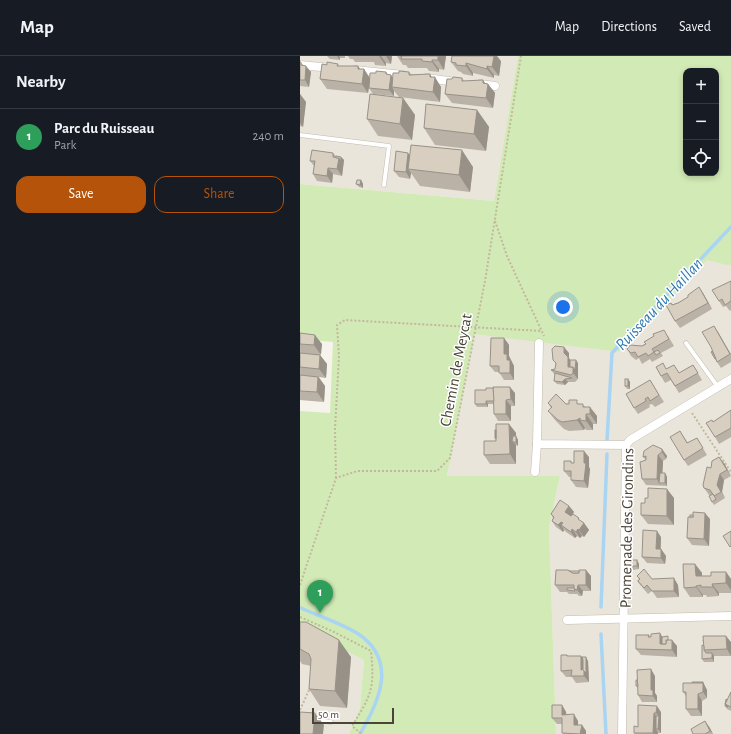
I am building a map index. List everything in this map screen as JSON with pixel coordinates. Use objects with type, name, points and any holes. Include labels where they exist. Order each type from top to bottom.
[{"type":"street","points":[[300,65],[496,86]]},
{"type":"street","points":[[535,472],[539,343]]},
{"type":"street","name":"Promenade des Girondins","points":[[622,734],[625,618],[626,445],[630,440],[731,379]]},
{"type":"street","points":[[537,444],[626,445]]},
{"type":"street","points":[[567,620],[731,616]]},
{"type":"lane","points":[[300,135],[389,146],[384,185]]},
{"type":"lane","points":[[686,343],[718,387]]},
{"type":"lane","points":[[308,719],[331,722]]},
{"type":"path","name":"Chemin de Meycat","points":[[336,478],[357,472],[437,471],[450,458],[476,329],[521,56]]},
{"type":"path","points":[[495,220],[507,256],[542,331],[545,343],[539,343]]},
{"type":"path","points":[[300,585],[336,478],[334,429],[340,356],[337,325],[345,320],[476,329],[542,331]]},
{"type":"path","points":[[687,405],[731,472]]},
{"type":"path","points":[[300,617],[332,631],[371,652],[373,686],[366,702],[352,726],[362,734]]},
{"type":"path","points":[[300,710],[312,684]]},
{"type":"shaded area","points":[[300,56],[518,56],[494,201],[300,184]]},
{"type":"shaded area","points":[[707,259],[731,266],[731,734],[556,734],[549,527],[560,476],[447,476],[475,333],[619,352]]},
{"type":"shaded area","points":[[300,628],[364,660],[360,708],[349,734],[300,734]]},
{"type":"green space","points":[[518,56],[731,56],[731,266],[707,260],[619,352],[475,334],[447,476],[560,476],[549,527],[556,734],[349,734],[360,708],[364,660],[300,628],[300,411],[330,413],[333,342],[300,339],[300,184],[494,201]]},
{"type":"building","points":[[402,56],[438,56],[438,60],[432,60],[432,62],[422,61],[422,59],[401,59]]},
{"type":"building","points":[[452,56],[494,56],[492,67],[487,66],[487,69],[466,63],[466,66],[456,65],[456,63],[451,62]]},
{"type":"building","points":[[300,62],[301,65],[306,66],[305,80],[300,80]]},
{"type":"building","points":[[327,62],[338,64],[337,66],[358,66],[358,69],[364,69],[362,84],[320,79],[322,64],[327,65]]},
{"type":"building","points":[[376,71],[386,72],[386,74],[391,75],[389,90],[369,88],[370,73],[376,73]]},
{"type":"building","points":[[399,71],[409,72],[409,75],[430,74],[430,77],[435,77],[433,92],[392,87],[393,73],[399,73]]},
{"type":"building","points":[[453,77],[462,78],[462,81],[483,80],[483,83],[488,84],[486,98],[445,94],[447,79],[452,79]]},
{"type":"building","points":[[370,94],[403,98],[400,124],[367,119]]},
{"type":"building","points":[[426,104],[477,110],[474,134],[424,128]]},
{"type":"building","points":[[411,145],[462,150],[459,175],[408,169]]},
{"type":"building","points":[[312,150],[333,153],[333,157],[339,158],[337,169],[328,168],[327,176],[313,174],[315,161],[310,161]]},
{"type":"building","points":[[396,151],[408,153],[406,172],[394,171]]},
{"type":"building","points":[[336,156],[341,157],[341,161],[339,158],[336,158]]},
{"type":"building","points":[[357,180],[361,180],[360,185],[356,184]]},
{"type":"building","points":[[731,281],[731,301],[725,305],[722,299],[719,301],[712,290]]},
{"type":"building","points":[[699,287],[708,303],[675,321],[666,305],[678,303],[688,297],[688,295]]},
{"type":"building","points":[[714,326],[730,354],[717,362],[711,347],[702,332]]},
{"type":"building","points":[[664,330],[669,339],[652,349],[654,352],[648,356],[646,353],[638,357],[635,352],[631,353],[627,349],[630,345],[642,346],[646,344],[644,342],[654,336],[653,334]]},
{"type":"building","points":[[300,333],[315,335],[314,345],[300,344]]},
{"type":"building","points":[[491,338],[504,338],[504,354],[507,354],[507,360],[510,360],[510,373],[499,373],[499,366],[490,366]]},
{"type":"building","points":[[555,346],[564,347],[564,353],[568,357],[568,367],[573,367],[573,373],[571,375],[551,370],[555,369],[556,363],[553,360],[552,349]]},
{"type":"building","points":[[658,350],[660,353],[656,355],[654,352]]},
{"type":"building","points":[[300,353],[320,355],[319,369],[300,367]]},
{"type":"building","points":[[570,360],[576,360],[575,370],[573,367],[570,367]]},
{"type":"building","points":[[663,363],[666,369],[674,365],[679,373],[693,365],[698,373],[675,386],[667,373],[661,376],[656,367]]},
{"type":"building","points":[[555,373],[572,378],[565,379],[562,382],[554,381]]},
{"type":"building","points":[[300,375],[318,377],[317,392],[300,391]]},
{"type":"building","points":[[625,379],[628,379],[628,386],[625,386]]},
{"type":"building","points":[[650,380],[659,395],[650,401],[648,397],[645,399],[646,401],[634,408],[626,394]]},
{"type":"building","points":[[493,387],[510,387],[511,399],[506,400],[506,414],[494,414]]},
{"type":"building","points":[[486,388],[493,388],[494,401],[486,401],[486,404],[475,404],[475,390],[486,390]]},
{"type":"building","points":[[556,394],[566,404],[569,404],[569,400],[577,400],[577,404],[583,404],[583,407],[590,407],[590,414],[586,414],[586,421],[580,420],[580,418],[577,420],[562,422],[548,411],[552,407],[548,403]]},
{"type":"building","points":[[731,410],[731,428],[715,437],[706,423],[712,420],[713,422]]},
{"type":"building","points":[[496,424],[509,424],[510,454],[484,455],[484,441],[496,441]]},
{"type":"building","points":[[680,431],[687,443],[697,438],[703,448],[684,460],[670,437]]},
{"type":"building","points":[[513,436],[516,436],[516,443],[512,441]]},
{"type":"building","points":[[653,445],[662,449],[662,452],[658,455],[657,479],[642,479],[640,462],[646,460],[646,456],[643,457],[644,451]]},
{"type":"building","points":[[574,451],[584,451],[584,463],[586,463],[584,481],[571,480],[571,471],[564,471],[564,461],[571,461],[571,463],[574,463]]},
{"type":"building","points":[[719,457],[727,470],[720,474],[717,485],[721,492],[714,496],[710,490],[704,488],[703,485],[707,467],[711,468],[712,461]]},
{"type":"building","points":[[660,473],[665,473],[665,483],[659,483]]},
{"type":"building","points":[[648,488],[667,489],[667,516],[641,515],[641,503],[645,503],[645,498],[648,498]]},
{"type":"building","points":[[713,494],[716,499],[712,502],[709,496]]},
{"type":"building","points":[[560,500],[569,506],[565,512],[571,516],[573,514],[584,523],[576,532],[572,529],[571,532],[561,525],[563,523],[561,522],[558,525],[552,521],[554,517],[551,514]]},
{"type":"building","points":[[693,512],[705,513],[704,539],[687,538],[688,517],[693,517]]},
{"type":"building","points":[[643,530],[657,531],[656,549],[661,549],[661,558],[642,557]]},
{"type":"building","points":[[731,531],[731,546],[730,547],[723,536]]},
{"type":"building","points":[[631,560],[637,560],[637,566],[631,566]]},
{"type":"building","points":[[683,564],[695,564],[696,576],[711,576],[711,572],[726,572],[726,583],[712,584],[713,587],[701,587],[701,585],[684,588]]},
{"type":"building","points":[[644,569],[652,579],[674,578],[674,591],[652,591],[647,585],[644,588],[638,581],[640,579],[637,576]]},
{"type":"building","points":[[556,570],[568,570],[573,573],[579,573],[579,570],[586,570],[586,585],[578,585],[577,590],[574,589],[574,585],[555,585]]},
{"type":"building","points":[[569,571],[579,571],[579,573],[573,573]]},
{"type":"building","points":[[567,588],[574,588],[575,591],[567,590]]},
{"type":"building","points":[[300,622],[306,622],[339,640],[335,691],[309,689],[311,659],[309,654],[300,649]]},
{"type":"building","points":[[660,633],[660,644],[666,644],[666,640],[672,640],[672,650],[636,649],[636,635],[649,635],[648,637],[651,637],[651,634]]},
{"type":"building","points":[[668,636],[666,644],[662,644],[662,637]]},
{"type":"building","points":[[703,636],[726,636],[727,649],[704,650]]},
{"type":"building","points":[[702,645],[704,646],[706,653],[712,653],[712,658],[702,659]]},
{"type":"building","points":[[561,655],[581,656],[581,670],[584,669],[584,676],[571,676],[572,670],[561,671]]},
{"type":"building","points":[[582,657],[586,657],[586,673],[583,670]]},
{"type":"building","points":[[651,669],[651,690],[653,690],[653,696],[638,695],[637,670]]},
{"type":"building","points":[[703,682],[703,683],[692,683]]},
{"type":"building","points":[[683,683],[703,683],[703,692],[698,694],[698,709],[686,709],[686,692],[683,692]]},
{"type":"building","points":[[731,692],[731,707],[725,704]]},
{"type":"building","points":[[552,705],[562,705],[562,715],[574,714],[574,725],[582,725],[580,734],[562,733],[562,718],[552,718]]},
{"type":"building","points":[[638,705],[657,706],[656,713],[654,713],[653,733],[634,733],[634,726],[638,727]]},
{"type":"building","points":[[300,712],[315,713],[313,734],[300,734]]},
{"type":"building","points":[[656,716],[659,716],[658,729],[656,729]]},
{"type":"building","points":[[705,721],[710,731],[705,734],[693,734],[691,729]]},
{"type":"waterway","name":"Ruisseau du Haillan","points":[[607,440],[612,353],[731,227]]},
{"type":"waterway","name":"Ruisseau du Haillan","points":[[601,607],[607,454]]},
{"type":"waterway","points":[[301,608],[357,633],[370,644],[378,655],[381,668],[379,694],[374,708],[360,734]]},
{"type":"waterway","name":"Ruisseau du Haillan","points":[[601,634],[606,734]]},
{"type":"place","name":"Parc du Ruisseau","points":[[320,613]]}]
